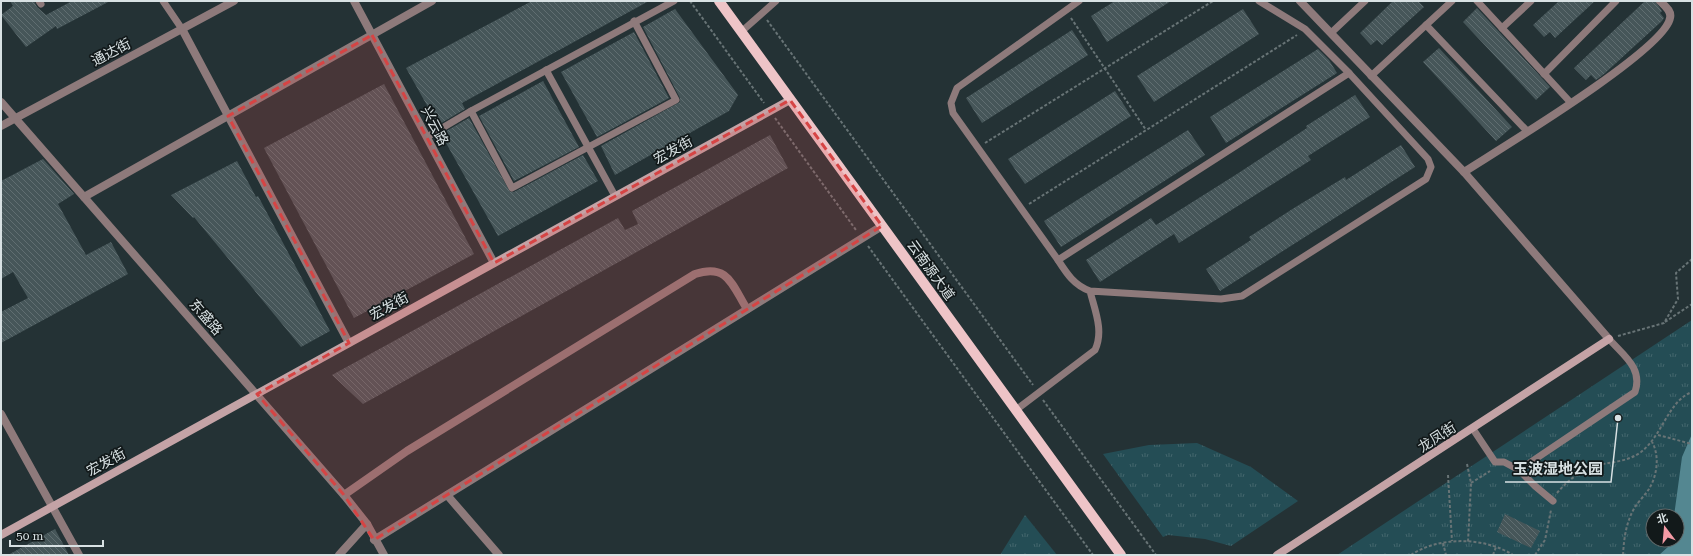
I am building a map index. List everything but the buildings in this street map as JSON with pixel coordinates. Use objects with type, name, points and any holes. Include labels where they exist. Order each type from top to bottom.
[{"type":"main road","name":"云南源大道","points":[[718,1],[1121,555]]},
{"type":"street","name":"通达街","points":[[1,126],[234,1]]},
{"type":"street","name":"兴云路","points":[[354,1],[494,263]]},
{"type":"street","points":[[84,197],[432,1]]},
{"type":"street","points":[[1300,1],[1464,172],[1610,338]]},
{"type":"street","points":[[1464,172],[1571,103],[1632,61],[1658,38],[1669,24],[1671,17],[1670,11],[1660,1]]},
{"type":"street","points":[[182,29],[350,343]]},
{"type":"street","name":"宏发街","points":[[1,535],[790,100]]},
{"type":"street","name":"东盛路","points":[[1,102],[344,495],[367,524],[374,540],[384,555]]},
{"type":"street","points":[[374,540],[882,226]]},
{"type":"street","points":[[344,495],[407,451],[695,274],[706,270],[717,270],[726,275],[746,310]]},
{"type":"street","name":"龙凤街","points":[[1277,555],[1473,429],[1610,338]]},
{"type":"street","points":[[1,414],[79,555]]},
{"type":"street","points":[[447,495],[499,555]]},
{"type":"street","points":[[339,555],[367,524]]},
{"type":"lane","points":[[163,1],[182,29]]},
{"type":"lane","points":[[427,137],[634,21],[674,1]]},
{"type":"lane","points":[[741,32],[776,1]]},
{"type":"lane","points":[[1079,1],[957,88],[951,103],[953,113],[1071,279],[1081,288],[1090,291],[1221,299],[1242,296],[1426,179],[1431,167],[1428,159],[1349,73],[1306,29],[1259,1]]},
{"type":"lane","points":[[1331,33],[1365,1]]},
{"type":"lane","points":[[1372,76],[1452,1]]},
{"type":"lane","points":[[1478,1],[1571,103]]},
{"type":"lane","points":[[1502,28],[1531,1]]},
{"type":"lane","points":[[1544,74],[1616,1]]},
{"type":"lane","points":[[471,111],[512,188],[676,100],[634,21]]},
{"type":"lane","points":[[1426,25],[1527,132]]},
{"type":"lane","points":[[546,70],[615,196]]},
{"type":"lane","points":[[1058,260],[1349,73]]},
{"type":"lane","points":[[1016,410],[1095,350],[1100,333],[1090,291]]},
{"type":"lane","points":[[1519,470],[1635,392],[1638,383],[1634,366],[1610,338]]},
{"type":"lane","points":[[1473,429],[1495,462],[1504,462],[1519,470],[1553,501]]},
{"type":"path","points":[[690,1],[1093,555]]},
{"type":"path","points":[[977,148],[1212,1]]},
{"type":"path","points":[[1066,10],[1146,130]]},
{"type":"path","points":[[763,13],[1156,555]]},
{"type":"path","points":[[1021,209],[1306,29]]},
{"type":"path","points":[[1664,323],[1678,300],[1676,273],[1692,258]]},
{"type":"path","points":[[1610,338],[1664,323],[1692,304]]},
{"type":"path","points":[[1535,555],[1545,540],[1556,493],[1568,481],[1580,473],[1603,464],[1632,458],[1652,442],[1658,435],[1678,401],[1692,392]]},
{"type":"path","points":[[1658,435],[1692,444]]},
{"type":"path","points":[[1623,555],[1624,533],[1635,507],[1650,488],[1657,471],[1656,452],[1652,442]]},
{"type":"path","points":[[1471,483],[1504,462]]},
{"type":"path","points":[[1467,464],[1471,483],[1468,542]]},
{"type":"path","points":[[1448,475],[1452,541]]},
{"type":"path","points":[[1410,555],[1431,546],[1452,541],[1496,547],[1513,555]]},
{"type":"path","points":[[1443,543],[1446,555]]},
{"type":"path","points":[[1493,555],[1496,547]]},
{"type":"highlighted area","points":[[372,35],[494,263],[790,100],[882,226],[374,540],[344,495],[257,394],[349,343],[228,116]]},
{"type":"green space","points":[[1692,320],[1692,555],[1337,555]]},
{"type":"green space","points":[[1197,443],[1251,467],[1298,501],[1231,546],[1205,539],[1168,535],[1163,537],[1103,454],[1149,445]]},
{"type":"green space","points":[[1025,515],[1057,555],[1000,555]]},
{"type":"shaded area","points":[[1692,434],[1692,555],[1659,555],[1667,548],[1685,548],[1685,508],[1675,508],[1682,457]]},
{"type":"place","name":"玉波湿地公园","points":[[1618,418]]}]
